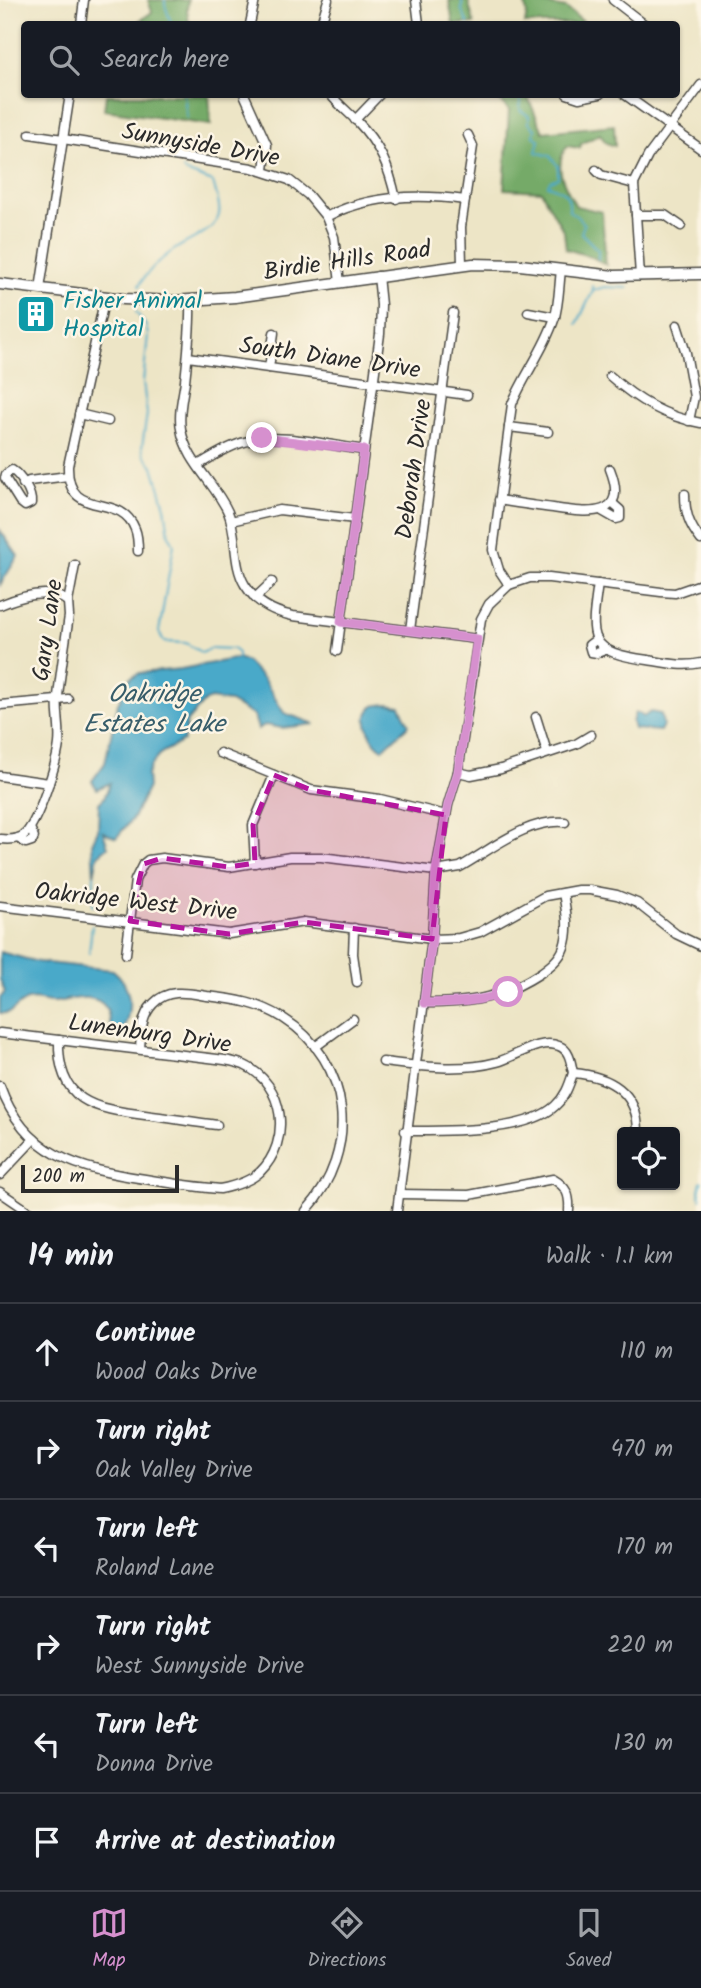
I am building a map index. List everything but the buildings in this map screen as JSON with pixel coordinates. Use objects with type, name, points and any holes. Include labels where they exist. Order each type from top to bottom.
[{"type":"main road","name":"Birdie Hills Road","points":[[0,284],[105,297],[190,300],[235,297],[462,264],[507,264],[588,275],[701,274]]},
{"type":"street","points":[[81,21],[84,0]]},
{"type":"street","points":[[251,21],[255,0]]},
{"type":"street","points":[[322,21],[328,0]]},
{"type":"street","points":[[416,0],[419,21]]},
{"type":"street","points":[[613,0],[644,21]]},
{"type":"street","points":[[640,276],[634,184],[648,156],[701,85]]},
{"type":"street","points":[[40,289],[69,98]]},
{"type":"street","points":[[246,98],[267,145],[264,170]]},
{"type":"street","points":[[334,98],[371,137],[386,159],[396,199]]},
{"type":"street","points":[[355,120],[376,98]]},
{"type":"street","points":[[630,98],[701,149]]},
{"type":"street","name":"Sunnyside Drive","points":[[30,134],[264,170],[289,180],[301,189],[326,217],[334,237],[340,282]]},
{"type":"street","points":[[462,264],[460,241],[472,146],[468,135]]},
{"type":"street","points":[[596,170],[601,175],[634,184]]},
{"type":"street","points":[[326,217],[354,205],[396,199],[431,197],[465,200]]},
{"type":"street","points":[[636,215],[665,215],[681,226]]},
{"type":"street","points":[[509,585],[498,567],[493,550],[512,404],[546,340],[555,317],[561,270]]},
{"type":"street","points":[[337,651],[382,316],[379,276]]},
{"type":"street","points":[[105,297],[68,476],[79,499],[87,503],[111,506],[125,514],[135,527],[138,551]]},
{"type":"street","points":[[190,300],[181,428],[185,445],[232,521],[239,571],[245,586],[255,598],[282,614],[477,639]]},
{"type":"street","points":[[528,312],[555,317]]},
{"type":"street","name":"Deborah Drive","points":[[410,630],[453,313]]},
{"type":"street","points":[[677,325],[694,397],[689,421]]},
{"type":"street","points":[[269,368],[274,333]]},
{"type":"street","name":"South Diane Drive","points":[[188,357],[467,395]]},
{"type":"street","points":[[610,376],[629,394],[652,407],[701,423]]},
{"type":"street","points":[[79,414],[108,421]]},
{"type":"street","points":[[509,428],[548,432]]},
{"type":"street","points":[[198,466],[223,449],[262,438],[364,450]]},
{"type":"street","points":[[499,500],[584,513],[601,511],[612,503],[615,496],[615,482],[610,469]]},
{"type":"street","points":[[23,484],[68,476]]},
{"type":"street","points":[[685,494],[685,512],[692,529],[701,540]]},
{"type":"street","points":[[601,511],[616,519],[620,517],[620,510],[612,503]]},
{"type":"street","points":[[232,521],[279,510],[355,519]]},
{"type":"street","name":"Gary Lane","points":[[0,839],[18,838],[30,828],[49,783],[59,744],[57,699],[75,565]]},
{"type":"street","points":[[397,1211],[405,1131],[432,939],[436,871],[446,815],[458,772],[477,639],[485,611],[509,585],[530,578],[675,593],[701,584]]},
{"type":"street","points":[[255,598],[272,582]]},
{"type":"street","points":[[598,584],[593,629],[605,650],[620,657],[688,666],[701,663]]},
{"type":"street","points":[[0,605],[23,597],[46,595],[64,598],[68,602]]},
{"type":"street","points":[[0,705],[68,699]]},
{"type":"street","points":[[536,717],[547,752]]},
{"type":"street","points":[[458,772],[486,774],[576,744],[591,735]]},
{"type":"street","points":[[220,753],[311,790],[380,799],[446,815]]},
{"type":"street","points":[[255,863],[253,825],[274,775]]},
{"type":"street","points":[[0,776],[49,783]]},
{"type":"street","points":[[126,954],[135,880],[139,869],[148,860],[162,859],[229,867],[290,857],[321,857],[436,871],[460,867],[530,828],[551,820],[565,822]]},
{"type":"street","name":"Oakridge West Drive","points":[[0,906],[229,933],[304,922],[432,939],[459,938],[480,932],[531,902],[562,892],[590,890],[626,898],[654,914],[676,934],[701,946]]},
{"type":"street","points":[[424,1003],[458,1003],[499,995],[517,988],[549,967],[562,953],[565,944],[567,926],[562,892]]},
{"type":"street","points":[[354,928],[353,954],[357,982]]},
{"type":"street","points":[[140,1049],[143,1022],[152,1005],[164,996],[180,992],[238,1000],[267,1009],[297,1028],[315,1046],[334,1078],[339,1097],[342,1135],[330,1178],[306,1211]]},
{"type":"street","points":[[315,1046],[353,1019]]},
{"type":"street","name":"Lunenburg Drive","points":[[0,1033],[140,1049],[244,1065],[257,1073],[275,1097],[280,1121],[276,1148],[259,1172],[235,1186],[220,1189],[100,1172],[79,1166],[48,1151],[34,1139],[11,1111],[0,1086]]},
{"type":"street","points":[[59,1040],[59,1060],[63,1075],[75,1092],[96,1107],[216,1125]]},
{"type":"street","points":[[383,1062],[447,1068],[496,1063],[540,1045],[552,1044],[563,1046],[569,1056],[573,1073],[564,1097],[553,1108],[522,1122],[469,1130],[405,1131]]},
{"type":"street","points":[[573,1073],[596,1075],[614,1084],[632,1103],[638,1127]]},
{"type":"street","points":[[0,1175],[34,1139]]},
{"type":"street","points":[[399,1194],[470,1195],[553,1179],[564,1185],[570,1197],[569,1211]]},
{"type":"street","points":[[0,1192],[28,1211]]},
{"type":"highlighted area","points":[[274,775],[311,790],[446,815],[432,939],[304,922],[229,934],[130,921],[143,864],[162,858],[229,867],[255,863],[253,825]]},
{"type":"green space","points":[[148,0],[188,0],[189,21],[139,21],[152,12]]},
{"type":"green space","points":[[449,0],[468,0],[473,21],[452,21]]},
{"type":"green space","points":[[524,0],[566,8],[582,21],[526,21]]},
{"type":"green space","points":[[106,98],[209,98],[211,125],[104,110]]},
{"type":"green space","points":[[497,98],[528,98],[543,132],[614,125],[615,146],[606,143],[600,134],[581,144],[580,148],[567,146],[560,169],[576,206],[602,212],[606,265],[592,257],[566,249],[564,232],[541,191],[504,189],[509,110]]},
{"type":"water","points":[[0,530],[18,556],[0,585]]},
{"type":"water","name":"Oakridge Estates Lake","points":[[238,658],[247,662],[264,680],[284,713],[315,724],[282,728],[265,725],[258,729],[254,716],[230,702],[211,699],[205,701],[187,721],[183,741],[161,753],[151,765],[147,775],[148,787],[133,818],[116,838],[103,832],[108,847],[98,855],[94,875],[92,843],[98,830],[99,803],[110,783],[97,789],[92,781],[105,763],[118,703],[130,678],[140,673],[181,669]]},
{"type":"water","points":[[388,704],[400,706],[409,725],[383,749],[371,736],[367,718],[373,707]]},
{"type":"water","points":[[651,712],[661,714],[663,725],[660,731],[634,729],[632,722],[635,713],[643,717]]},
{"type":"water","points":[[0,952],[38,962],[113,970],[124,983],[129,998],[123,1029],[111,1029],[106,1008],[102,1003],[89,998],[52,1002],[31,999],[12,1011],[0,1013],[0,998],[5,992],[0,979]]},
{"type":"waterway","points":[[165,0],[170,21]]},
{"type":"waterway","points":[[462,0],[462,11],[467,21]]},
{"type":"waterway","points":[[184,98],[187,118]]},
{"type":"waterway","points":[[520,98],[520,110],[529,116],[529,123],[535,129],[534,136],[539,140],[536,152],[550,156],[558,166],[558,178],[550,181],[548,185],[562,191],[567,197],[569,211],[584,225],[581,233],[598,250],[598,259]]},
{"type":"waterway","points":[[139,286],[161,260],[208,230],[217,220],[219,206],[213,182],[183,169]]},
{"type":"waterway","points":[[577,324],[593,291],[592,286]]},
{"type":"waterway","points":[[594,290],[605,287],[628,288]]},
{"type":"waterway","points":[[136,312],[146,326],[148,335],[143,382],[147,414],[142,447],[144,455],[153,466],[165,507],[169,535],[174,544],[159,632],[164,642],[186,643],[202,653],[211,648],[233,649],[238,653],[238,658]]},
{"type":"waterway","points":[[93,906],[94,875]]},
{"type":"waterway","points":[[89,953],[92,926]]},
{"type":"waterway","points":[[701,1181],[701,1199]]},
{"type":"place","name":"Fisher Animal Hospital","points":[[36,314]]},
{"type":"route","points":[[262,438],[364,450],[341,622],[477,639],[458,772],[443,827],[436,871],[432,939],[424,1003],[458,1003],[508,992]]}]
